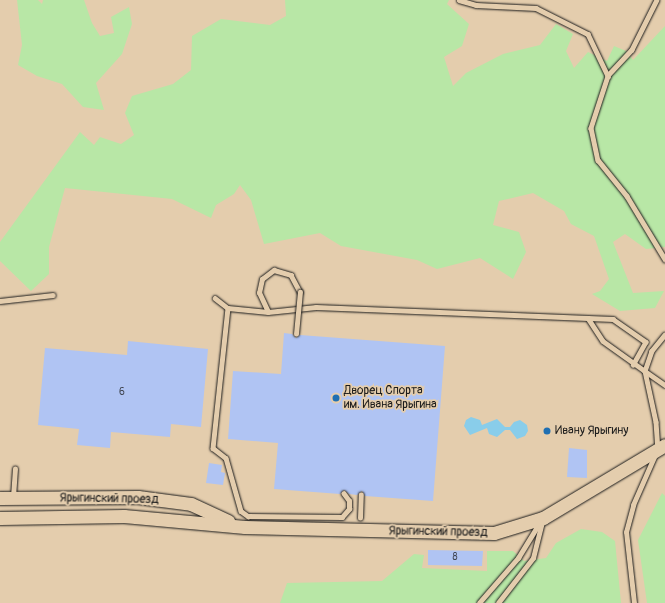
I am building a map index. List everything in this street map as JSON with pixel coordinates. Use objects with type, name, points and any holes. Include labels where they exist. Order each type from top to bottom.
[{"type":"main road","name":"Ярыгинский проезд","points":[[0,518],[138,516],[237,525],[494,533],[543,518],[661,447]]},
{"type":"main road","name":"Ярыгинский проезд","points":[[6,498],[138,497],[191,504],[237,525]]},
{"type":"main road","points":[[138,497],[138,516]]},
{"type":"lane","points":[[459,0],[476,5],[536,8],[588,34],[608,76]]},
{"type":"lane","points":[[657,0],[632,50],[608,76],[591,128],[598,160],[627,196],[665,259]]},
{"type":"lane","points":[[268,312],[259,293],[262,279],[274,270],[291,275],[300,292],[296,334]]},
{"type":"lane","points":[[0,301],[53,296]]},
{"type":"lane","points":[[214,298],[228,308],[268,312],[316,307],[613,319],[646,342],[633,365]]},
{"type":"lane","points":[[228,308],[213,448],[226,458],[240,511],[248,516],[342,517],[349,509],[349,502],[344,494]]},
{"type":"lane","points":[[588,318],[603,341],[633,365],[645,371],[665,385]]},
{"type":"lane","points":[[634,603],[626,532],[633,505],[661,447],[645,371],[652,351],[665,335]]},
{"type":"lane","points":[[6,498],[15,469]]},
{"type":"lane","points":[[360,518],[362,495]]},
{"type":"lane","points":[[479,603],[518,558],[543,518]]},
{"type":"lane","points":[[498,603],[533,558],[543,518]]},
{"type":"green space","points":[[17,0],[38,0],[42,4],[43,0],[84,0],[92,23],[100,36],[114,33],[111,17],[129,7],[132,24],[122,54],[96,83],[104,110],[83,107],[62,84],[37,76],[18,65],[22,45]]},
{"type":"green space","points":[[285,0],[449,0],[447,4],[469,24],[462,46],[444,57],[453,86],[466,73],[503,54],[540,45],[556,24],[573,34],[566,51],[574,68],[588,52],[607,61],[614,46],[626,51],[633,60],[665,26],[665,247],[646,249],[625,234],[613,242],[633,293],[664,291],[655,308],[620,311],[592,294],[600,291],[609,279],[594,236],[571,224],[564,211],[533,193],[499,201],[493,225],[519,232],[526,252],[513,279],[480,258],[437,269],[417,260],[341,246],[320,233],[264,244],[251,200],[240,185],[234,194],[216,205],[211,218],[172,199],[65,188],[49,247],[49,274],[31,291],[0,261],[0,242],[80,132],[94,145],[100,137],[121,144],[134,135],[125,113],[132,96],[173,84],[191,70],[192,36],[221,19],[270,25],[286,16]]},
{"type":"green space","points":[[662,493],[665,496],[665,603],[647,603],[638,540]]},
{"type":"green space","points":[[581,529],[602,532],[615,541],[621,603],[280,603],[287,583],[382,581],[414,554],[424,555],[422,568],[487,571],[487,551],[513,551],[524,561],[546,558],[556,543]]},
{"type":"water","points":[[471,417],[480,420],[482,425],[497,419],[505,427],[510,427],[514,422],[520,420],[527,425],[528,431],[525,436],[517,439],[510,430],[505,430],[497,437],[489,434],[487,428],[470,435],[464,426],[466,420]]},
{"type":"building","name":"Дворец Спорта им. Ивана Ярыгина","points":[[284,333],[292,334],[296,338],[300,335],[445,346],[433,501],[365,496],[362,491],[357,495],[349,494],[344,490],[340,494],[274,489],[278,443],[228,439],[233,371],[281,374]]},
{"type":"building","points":[[128,341],[208,349],[201,427],[171,424],[170,437],[111,432],[110,448],[77,445],[79,429],[38,425],[45,348],[127,355]]},
{"type":"building","points":[[569,448],[587,450],[587,478],[567,477]]},
{"type":"building","points":[[209,463],[222,465],[221,472],[225,473],[223,485],[206,483]]},
{"type":"building","points":[[428,550],[483,551],[482,566],[428,565]]},
{"type":"place","name":"Дворец Спорта им. Ивана Ярыгина","points":[[336,398]]},
{"type":"place","name":"Ивану Ярыгину","points":[[547,431]]}]
